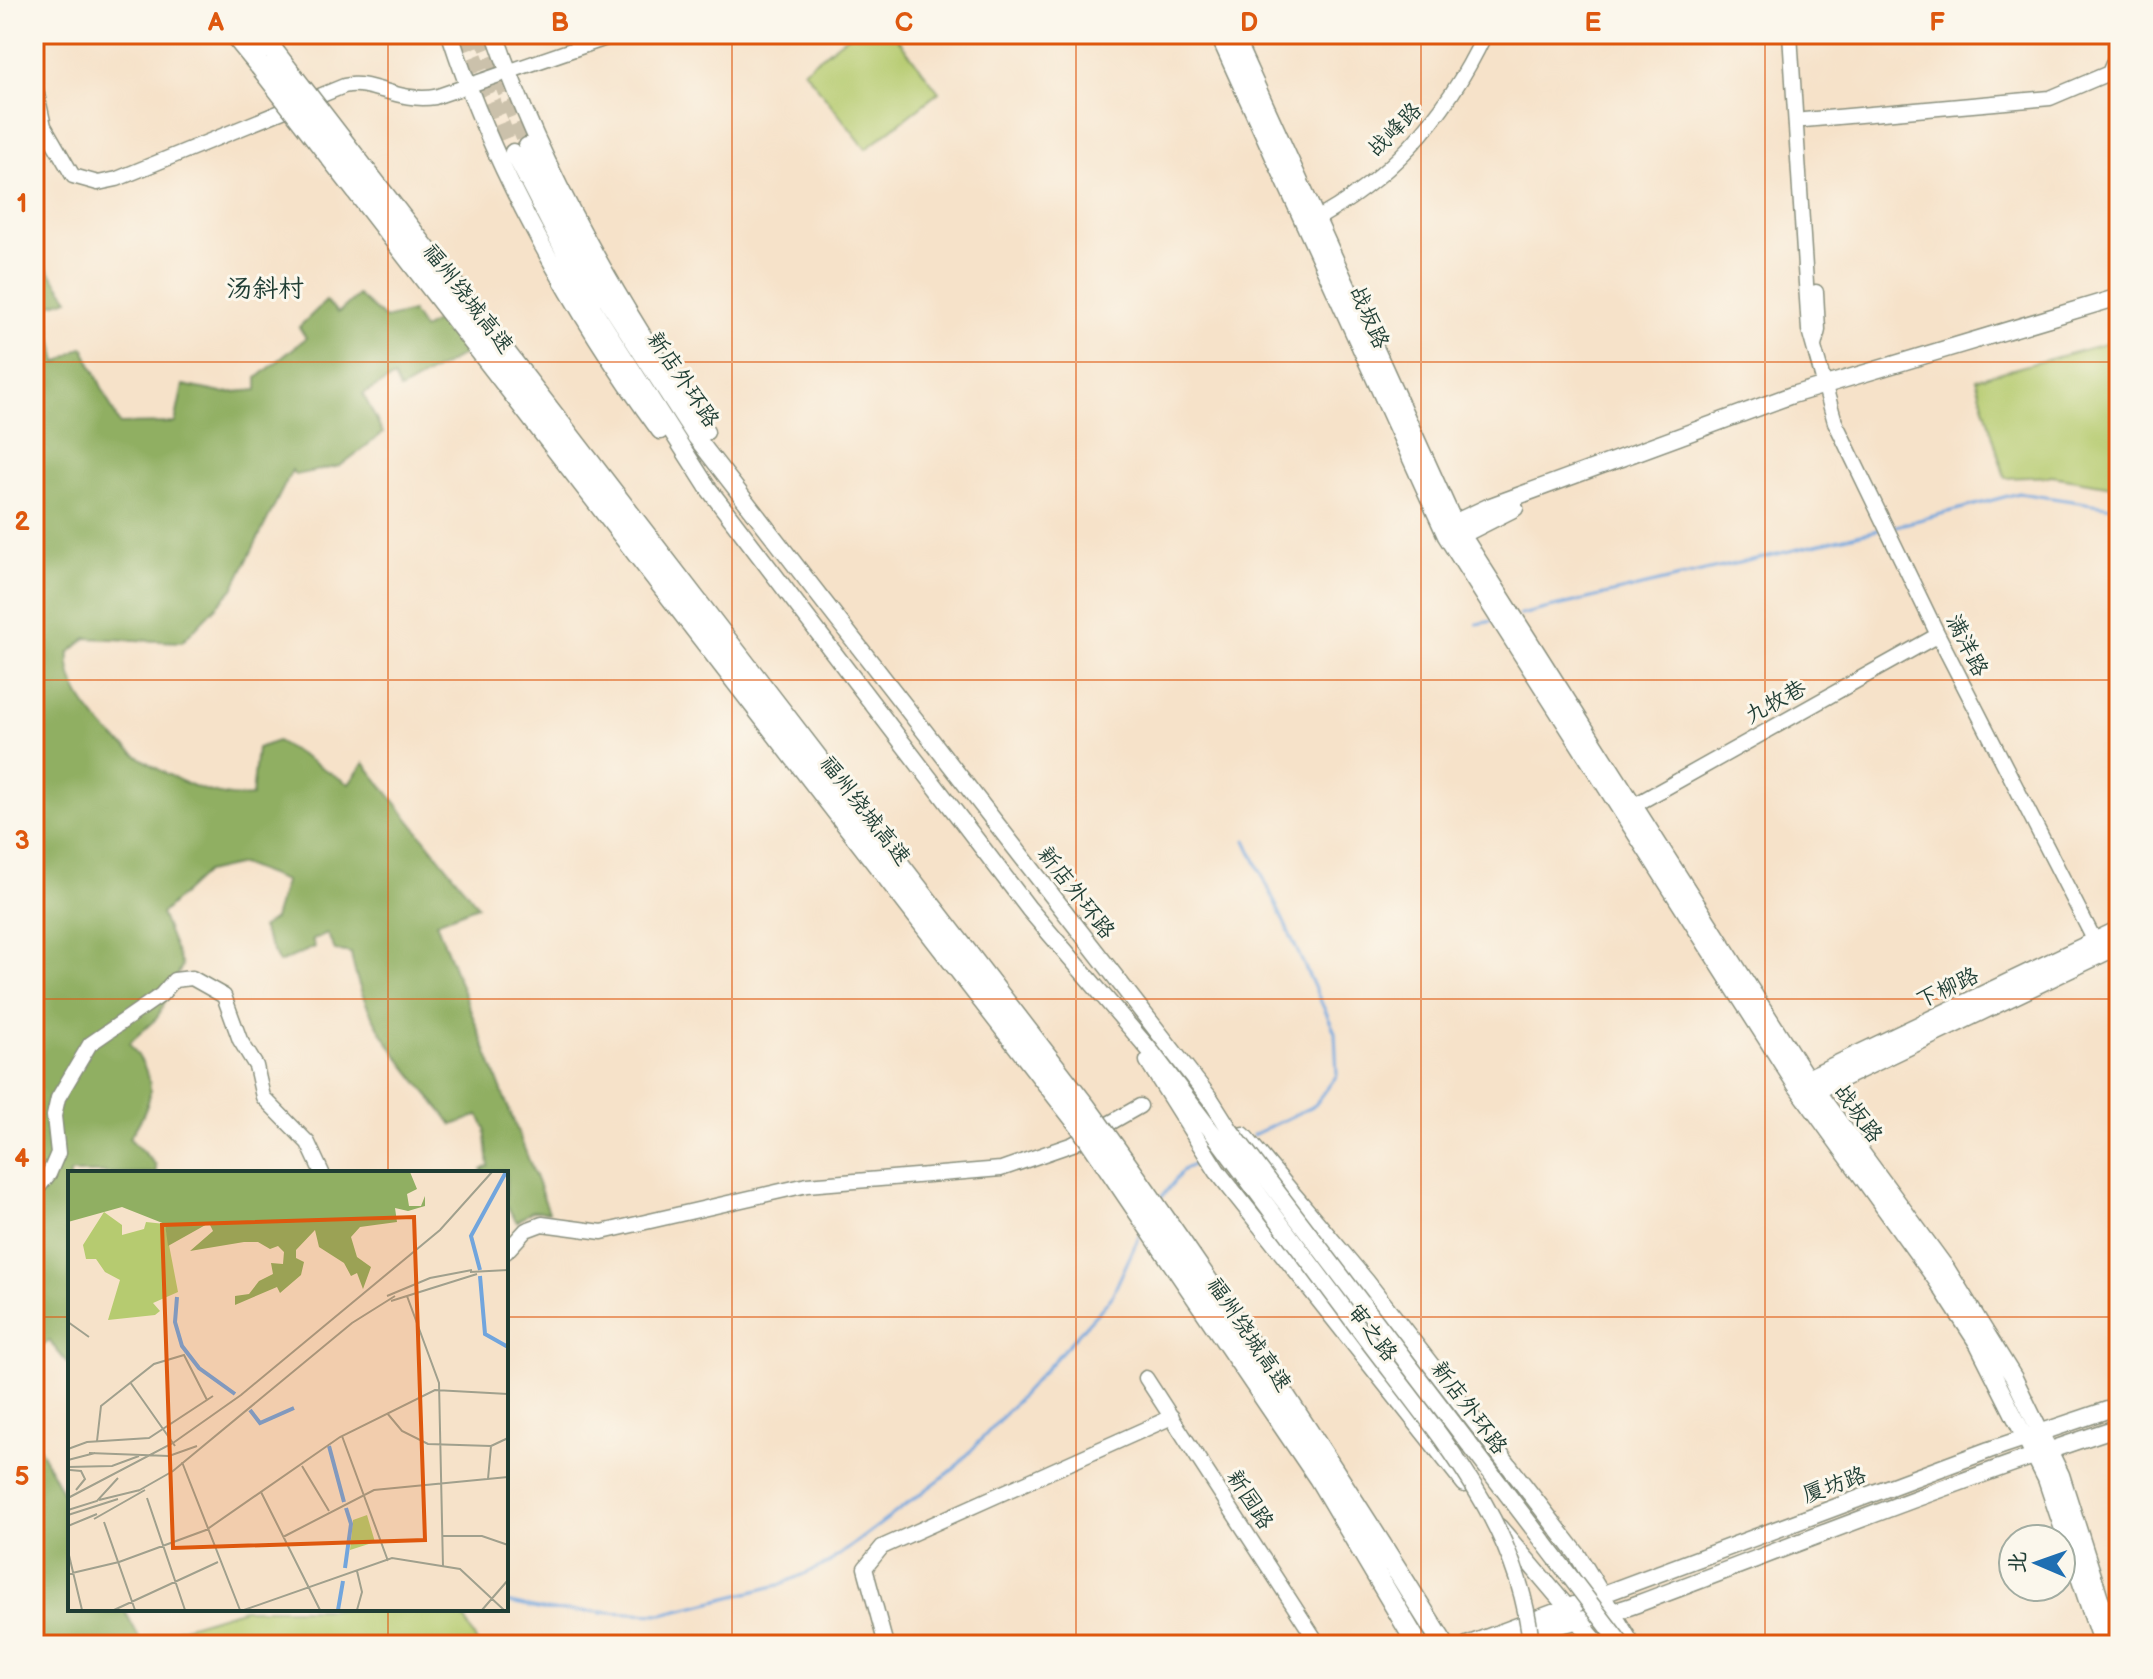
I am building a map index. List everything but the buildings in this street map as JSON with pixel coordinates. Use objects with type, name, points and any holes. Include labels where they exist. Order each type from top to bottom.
[{"type":"highway","name":"福州绕城高速","points":[[234,34],[267,59],[1085,1106],[1196,1261],[1327,1457],[1444,1645]]},
{"type":"highway","name":"福州绕城高速","points":[[259,34],[267,59],[1081,1127],[1319,1478],[1418,1645]]},
{"type":"highway","points":[[1319,1478],[1408,1645]]},
{"type":"main road","points":[[450,34],[468,85],[510,180],[571,296],[630,391],[680,458],[708,488]]},
{"type":"main road","points":[[495,34],[541,148],[605,270],[749,501]]},
{"type":"main road","name":"战坂路","points":[[1218,34],[1310,222],[1452,532],[1805,1088],[1946,1268],[2014,1378],[2115,1645]]},
{"type":"main road","name":"战坂路","points":[[1233,34],[1310,222]]},
{"type":"main road","name":"新店外环路","points":[[1531,1645],[1515,1572],[1487,1506],[1445,1443],[1227,1131],[1211,1100],[749,501],[715,463],[654,376],[592,277],[520,149],[593,308],[708,488],[1029,909],[1134,1032],[1227,1131],[1622,1645]]},
{"type":"main road","points":[[1452,532],[1826,390],[2119,297]]},
{"type":"main road","points":[[1826,390],[2119,309]]},
{"type":"main road","name":"战坂路","points":[[1513,631],[1633,806],[1805,1088]]},
{"type":"main road","name":"下柳路","points":[[1805,1088],[2099,948],[2119,929]]},
{"type":"main road","name":"下柳路","points":[[2099,948],[2119,946]]},
{"type":"main road","name":"审之路","points":[[1134,1032],[1156,1076],[1217,1171],[1599,1645]]},
{"type":"main road","name":"审之路","points":[[1227,1131],[1255,1149],[1366,1281],[1577,1554],[1632,1645]]},
{"type":"main road","name":"厦坊路","points":[[1572,1613],[1600,1595],[2119,1406]]},
{"type":"main road","name":"厦坊路","points":[[1572,1613],[1629,1607],[2119,1427]]},
{"type":"main road","name":"战坂路","points":[[2043,1453],[2102,1645]]},
{"type":"main road","points":[[1467,1645],[1572,1613]]},
{"type":"main road","points":[[1497,1645],[1572,1613]]},
{"type":"street","points":[[34,81],[44,126],[73,176],[98,183],[344,86],[357,84],[414,99],[435,97],[618,34]]},
{"type":"street","name":"战峰路","points":[[1310,222],[1363,188],[1415,143],[1457,89],[1485,34]]},
{"type":"street","name":"满洋路","points":[[1790,34],[1809,330],[1835,422],[1938,635],[2099,948]]},
{"type":"street","name":"满洋路","points":[[1800,34],[1818,330],[1814,347]]},
{"type":"street","points":[[1804,120],[2050,98],[2109,73],[2119,50]]},
{"type":"street","name":"九牧巷","points":[[1633,806],[1938,635]]},
{"type":"street","points":[[34,1193],[56,1160],[55,1105],[85,1049],[161,995],[174,980],[184,978],[192,978],[224,996],[240,1040],[256,1066],[263,1097],[308,1143],[321,1171]]},
{"type":"street","points":[[508,1250],[526,1230],[542,1224],[602,1232],[807,1185],[1001,1169],[1073,1144],[1140,1106]]},
{"type":"street","name":"新园路","points":[[1146,1378],[1319,1645]]},
{"type":"street","points":[[886,1645],[865,1568],[882,1547],[1172,1417]]},
{"type":"green space","points":[[850,34],[894,34],[939,92],[866,149],[804,70]]},
{"type":"green space","points":[[34,251],[69,299],[46,306],[57,363],[83,347],[119,424],[175,423],[183,385],[222,393],[257,390],[257,378],[306,338],[299,327],[326,301],[338,313],[358,295],[385,319],[412,312],[423,329],[443,318],[468,352],[400,390],[394,377],[363,394],[383,433],[340,466],[295,475],[292,470],[233,589],[182,642],[86,638],[69,653],[72,679],[86,706],[107,731],[165,773],[196,787],[226,795],[252,796],[257,748],[277,741],[349,784],[364,763],[478,906],[436,922],[549,1212],[532,1211],[517,1222],[508,1208],[508,1171],[482,1171],[489,1166],[485,1128],[479,1115],[453,1125],[405,1066],[366,1002],[351,953],[335,950],[327,933],[312,940],[315,947],[279,963],[261,928],[274,919],[285,881],[241,864],[206,872],[161,914],[182,966],[157,1018],[129,1043],[145,1068],[150,1090],[149,1101],[129,1138],[156,1165],[156,1171],[68,1171],[68,1364],[49,1341],[34,1348]]},
{"type":"green space","points":[[2119,340],[2119,487],[2052,476],[2005,478],[1976,379]]},
{"type":"green space","points":[[34,1438],[68,1503],[68,1611],[125,1611],[141,1641],[124,1645],[34,1645]]},
{"type":"green space","points":[[237,1611],[461,1611],[478,1645],[124,1645]]},
{"type":"waterway","points":[[1889,528],[2019,493],[2119,508]]},
{"type":"waterway","points":[[1520,615],[1882,529]]},
{"type":"waterway","points":[[1477,624],[1493,621]]},
{"type":"waterway","points":[[1246,840],[1335,1032],[1337,1075],[1315,1105],[1253,1135]]},
{"type":"waterway","points":[[1160,1199],[1184,1169],[1203,1160]]},
{"type":"waterway","points":[[508,1602],[542,1610],[662,1614],[779,1585],[827,1564],[955,1468],[1111,1298],[1142,1230]]},
{"type":"tunnel","points":[[466,34],[513,152]]},
{"type":"tunnel","points":[[482,34],[527,146]]},
{"type":"district","name":"汤斜村","points":[[265,288]]}]
